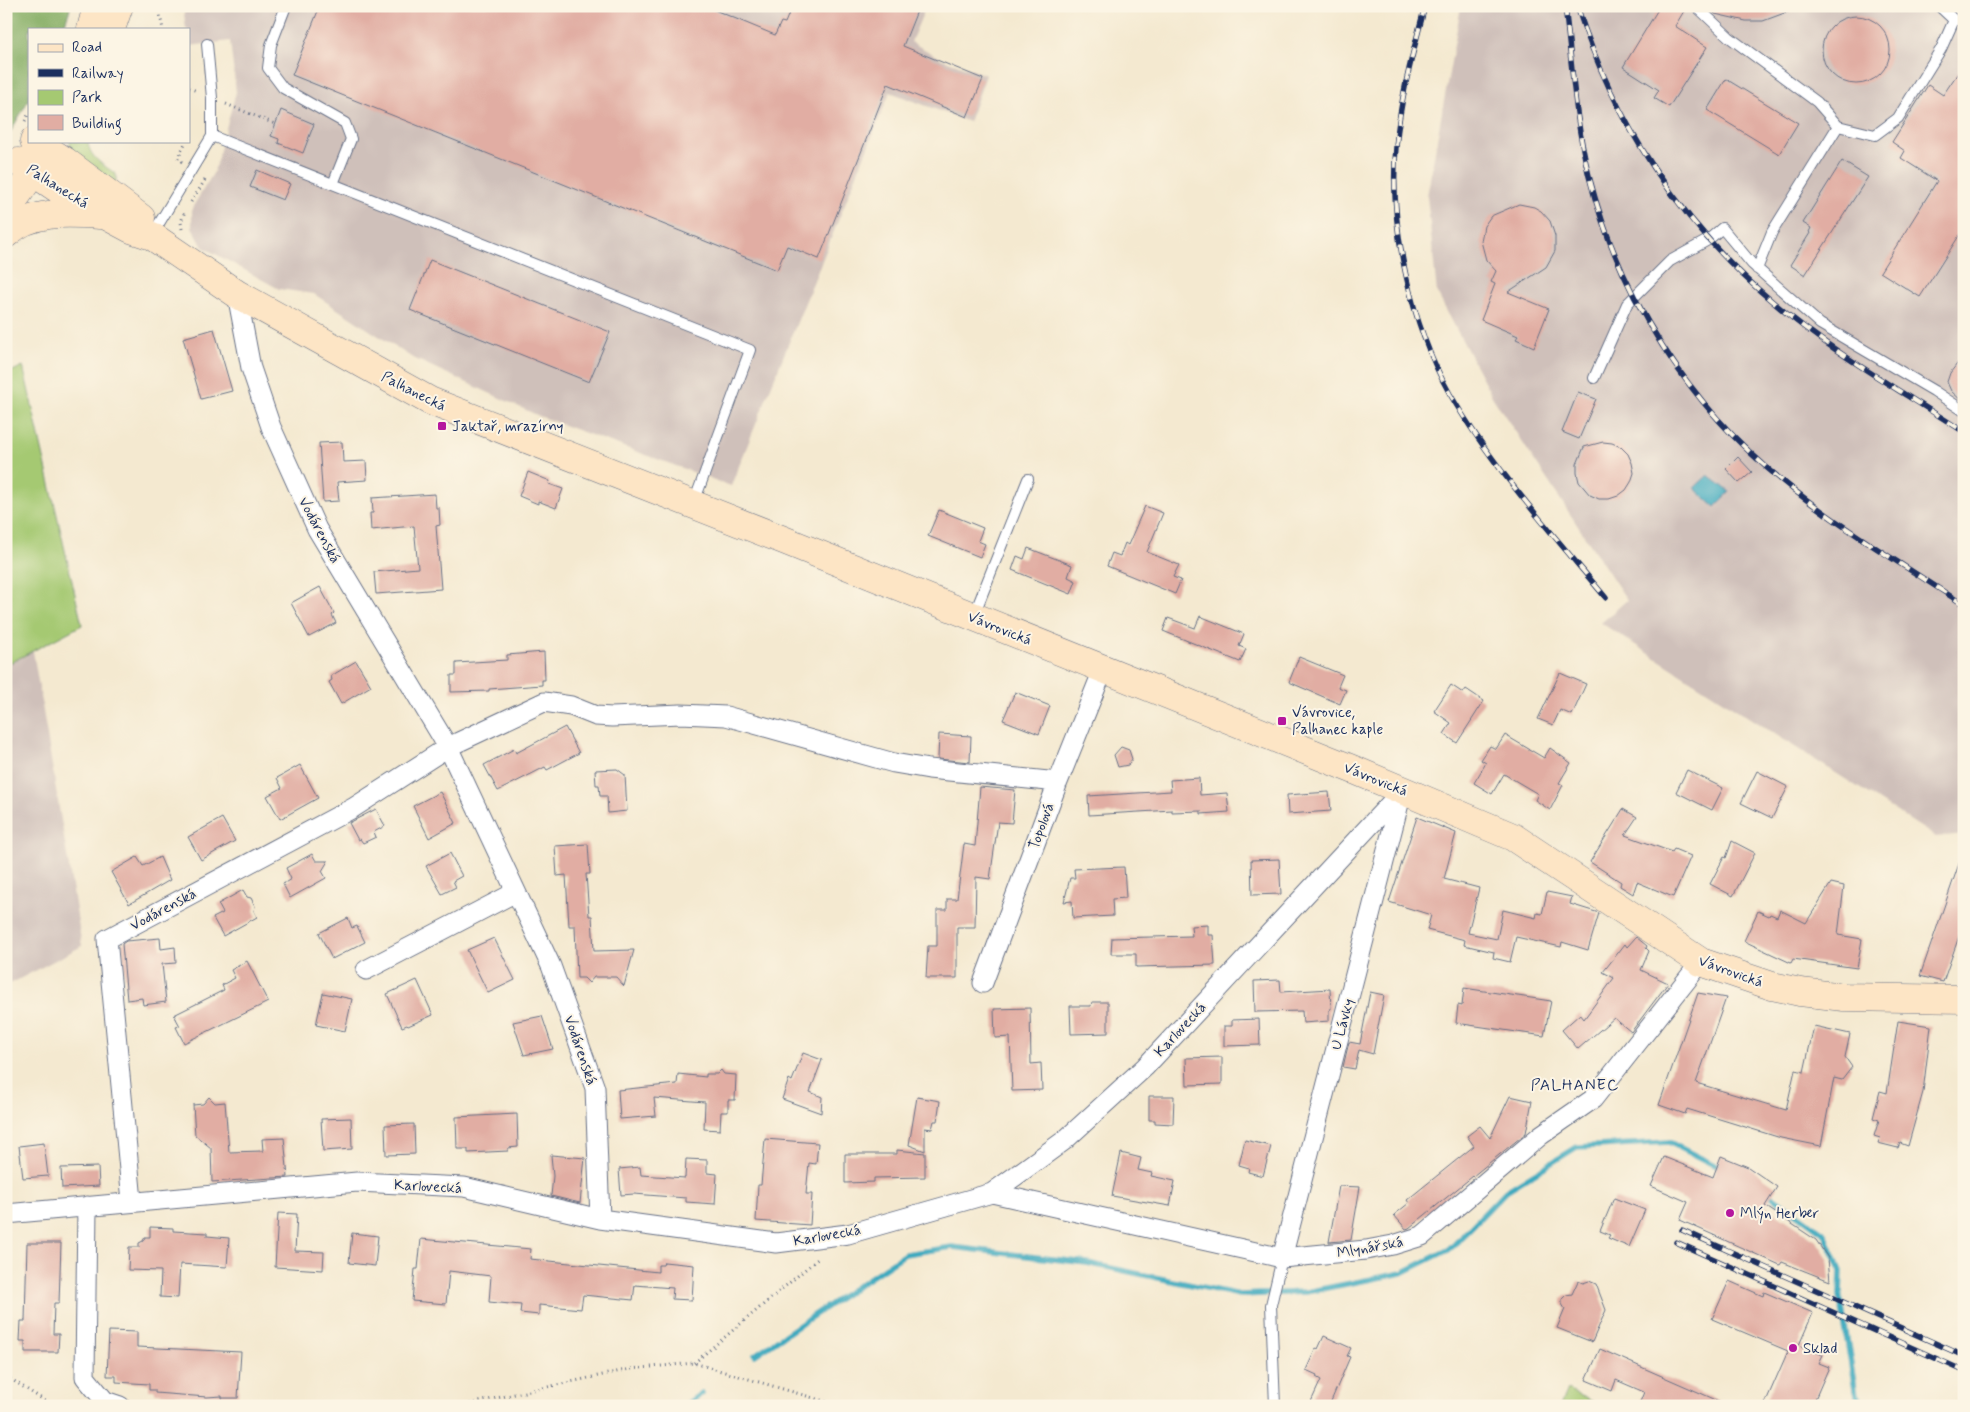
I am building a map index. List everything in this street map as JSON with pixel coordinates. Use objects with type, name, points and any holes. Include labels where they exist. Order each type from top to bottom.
[{"type":"street","points":[[91,28],[97,6]]},
{"type":"street","points":[[111,28],[119,6]]},
{"type":"street","points":[[6,211],[32,155]]},
{"type":"street","name":"Palhanecká","points":[[32,155],[58,189],[131,229],[152,236],[237,294],[430,401],[781,539]]},
{"type":"street","name":"Palhanecká","points":[[32,155],[65,161],[142,218],[152,236]]},
{"type":"street","points":[[6,234],[26,220],[64,213],[109,216]]},
{"type":"street","name":"Vodárenská","points":[[237,294],[250,368],[271,427],[317,529],[448,748],[551,966],[595,1088],[600,1219]]},
{"type":"street","name":"Vávrovická","points":[[781,539],[1403,790],[1514,837],[1701,962],[1772,986],[1800,992],[1844,997],[1964,999]]},
{"type":"street","name":"Topolová","points":[[983,982],[1058,782],[1103,670]]},
{"type":"street","name":"Vodárenská","points":[[132,1201],[107,939],[353,808],[448,748],[544,702],[571,706],[596,716],[612,718],[681,714],[726,716],[894,763],[929,769],[1058,782]]},
{"type":"street","name":"Karlovecká","points":[[6,1214],[132,1201],[357,1182],[464,1187],[600,1219],[776,1243],[848,1234],[992,1193],[1065,1140],[1145,1067],[1403,790]]},
{"type":"street","name":"U Lávky","points":[[1279,1266],[1403,790]]},
{"type":"street","points":[[366,970],[516,892]]},
{"type":"street","name":"Mlynářská","points":[[992,1193],[1279,1266],[1393,1245],[1422,1236],[1541,1135],[1593,1099],[1701,962]]},
{"type":"street","points":[[87,1206],[85,1377],[105,1401],[120,1406]]},
{"type":"lane","points":[[286,6],[271,45],[268,68],[283,88],[345,123],[350,139],[333,184]]},
{"type":"lane","points":[[1696,6],[1729,37],[1817,102],[1838,126],[1875,135],[1898,118],[1941,49],[1954,20],[1939,6]]},
{"type":"lane","points":[[152,236],[212,136],[212,98],[207,44]]},
{"type":"lane","points":[[1757,269],[1772,232],[1838,126]]},
{"type":"lane","points":[[212,136],[750,350],[693,505]]},
{"type":"lane","points":[[1594,378],[1627,304],[1670,261],[1708,240],[1722,228],[1757,269],[1820,324],[1964,412]]},
{"type":"lane","points":[[973,617],[1028,480]]},
{"type":"lane","points":[[1275,1406],[1271,1305],[1279,1266]]},
{"type":"path","points":[[158,6],[164,28]]},
{"type":"path","points":[[190,88],[275,124]]},
{"type":"path","points":[[184,239],[181,222],[184,213],[205,180],[178,159],[186,142]]},
{"type":"path","points":[[694,1363],[848,1234]]},
{"type":"path","points":[[460,1406],[630,1369],[694,1363],[841,1406]]},
{"type":"path","points":[[6,1376],[52,1406]]},
{"type":"shaded area","points":[[183,6],[926,6],[911,42],[942,59],[986,75],[969,122],[890,92],[731,486],[539,416],[411,357],[314,294],[279,289],[203,247],[192,227],[192,208],[214,172],[236,92],[230,41],[190,46],[190,28],[186,28]]},
{"type":"shaded area","points":[[1461,6],[1964,6],[1964,834],[1936,837],[1601,623],[1627,600],[1493,398],[1437,293],[1427,196]]},
{"type":"shaded area","points":[[33,651],[82,946],[6,986],[6,665]]},
{"type":"green space","points":[[6,6],[71,6],[63,28],[28,28],[28,101],[6,140]]},
{"type":"green space","points":[[70,142],[88,142],[94,156],[116,174],[116,182],[110,187],[79,161],[71,148]]},
{"type":"green space","points":[[23,366],[82,625],[10,663],[6,656],[6,374]]},
{"type":"green space","points":[[1567,1390],[1603,1406],[1560,1406]]},
{"type":"water","points":[[1708,475],[1730,492],[1715,507],[1694,488]]},
{"type":"building","points":[[320,6],[705,6],[775,35],[781,22],[785,23],[792,6],[919,6],[903,46],[983,79],[967,117],[888,84],[819,259],[787,246],[777,270],[292,75]]},
{"type":"building","points":[[1660,6],[1687,6],[1675,26],[1707,47],[1669,107],[1654,98],[1659,90],[1623,67]]},
{"type":"building","points":[[1708,6],[1798,6],[1798,8],[1763,21],[1746,21],[1715,14]]},
{"type":"building","points":[[1856,16],[1869,18],[1880,26],[1888,37],[1890,50],[1888,63],[1880,74],[1869,82],[1856,84],[1843,82],[1832,74],[1824,63],[1822,50],[1824,37],[1832,26],[1843,18]]},
{"type":"building","points":[[1964,64],[1964,228],[1920,297],[1880,272],[1937,181],[1901,158],[1905,151],[1892,142],[1928,85],[1943,95]]},
{"type":"building","points":[[1726,79],[1798,123],[1779,154],[1707,110]]},
{"type":"building","points":[[281,110],[314,124],[303,153],[278,143],[279,139],[271,136]]},
{"type":"building","points":[[1842,161],[1868,177],[1805,275],[1790,265],[1810,233],[1811,228],[1803,223]]},
{"type":"building","points":[[257,170],[290,184],[283,200],[250,187]]},
{"type":"building","points":[[1519,204],[1534,207],[1541,211],[1550,221],[1555,236],[1555,251],[1546,267],[1508,292],[1549,309],[1534,347],[1516,339],[1518,336],[1481,320],[1495,284],[1491,282],[1496,271],[1486,260],[1481,241],[1484,226],[1491,216]]},
{"type":"building","points":[[430,260],[610,332],[589,382],[410,310]]},
{"type":"building","points":[[214,329],[232,391],[201,399],[183,338]]},
{"type":"building","points":[[1964,355],[1964,403],[1951,391],[1947,382],[1950,373]]},
{"type":"building","points":[[1578,392],[1596,399],[1579,439],[1562,432]]},
{"type":"building","points":[[342,442],[343,462],[366,461],[367,480],[337,482],[339,501],[323,502],[319,443]]},
{"type":"building","points":[[1603,442],[1621,447],[1628,454],[1634,473],[1626,490],[1618,496],[1609,499],[1599,499],[1590,495],[1579,482],[1577,473],[1577,464],[1584,447]]},
{"type":"building","points":[[1738,457],[1752,472],[1739,483],[1726,469]]},
{"type":"building","points":[[528,472],[550,481],[549,484],[563,489],[556,508],[538,501],[538,504],[519,496]]},
{"type":"building","points":[[435,494],[436,508],[439,508],[440,525],[436,526],[441,589],[376,594],[374,572],[418,568],[414,526],[371,530],[370,513],[373,513],[372,498]]},
{"type":"building","points":[[1145,506],[1163,513],[1147,552],[1179,565],[1173,577],[1181,580],[1175,594],[1107,566],[1112,553],[1120,556],[1125,543],[1128,545]]},
{"type":"building","points":[[939,510],[983,528],[978,541],[985,544],[980,557],[928,536]]},
{"type":"building","points":[[1028,548],[1072,565],[1068,577],[1076,581],[1071,594],[1012,570],[1017,556],[1024,559]]},
{"type":"building","points":[[320,587],[334,613],[332,615],[336,623],[309,637],[291,603]]},
{"type":"building","points":[[1200,616],[1244,634],[1239,646],[1246,649],[1240,662],[1163,631],[1168,618],[1195,628]]},
{"type":"building","points":[[544,652],[545,680],[542,680],[542,685],[489,689],[489,691],[451,692],[451,675],[456,675],[456,663],[507,660],[507,655]]},
{"type":"building","points":[[1299,657],[1343,675],[1338,687],[1346,690],[1340,704],[1289,682]]},
{"type":"building","points":[[356,661],[371,686],[341,704],[329,682],[332,680],[331,676]]},
{"type":"building","points":[[1560,673],[1586,684],[1572,715],[1560,710],[1553,725],[1538,719]]},
{"type":"building","points":[[1451,685],[1463,693],[1466,689],[1484,701],[1457,743],[1444,734],[1451,723],[1434,711]]},
{"type":"building","points":[[1015,692],[1050,706],[1039,734],[1003,720]]},
{"type":"building","points":[[565,727],[579,753],[547,770],[545,767],[498,791],[484,765],[514,749],[516,753]]},
{"type":"building","points":[[939,734],[971,736],[970,762],[938,759]]},
{"type":"building","points":[[1505,735],[1544,758],[1550,748],[1571,763],[1559,783],[1563,785],[1550,810],[1535,800],[1538,794],[1504,774],[1492,794],[1474,783],[1486,763],[1481,760],[1490,746],[1496,749]]},
{"type":"building","points":[[1121,747],[1129,750],[1132,759],[1128,765],[1118,767],[1114,755]]},
{"type":"building","points":[[300,765],[318,798],[280,819],[267,796],[282,788],[277,778]]},
{"type":"building","points":[[617,769],[625,775],[627,811],[608,813],[607,796],[600,796],[599,785],[596,785],[595,770]]},
{"type":"building","points":[[1687,770],[1723,788],[1712,810],[1676,792]]},
{"type":"building","points":[[1757,771],[1788,787],[1772,818],[1741,803]]},
{"type":"building","points":[[1199,778],[1200,795],[1227,793],[1229,812],[1201,814],[1201,811],[1172,812],[1172,810],[1089,815],[1088,796],[1171,791],[1170,780]]},
{"type":"building","points":[[980,787],[1015,790],[1012,823],[998,822],[990,879],[976,877],[975,927],[957,927],[957,978],[926,978],[928,946],[937,946],[937,910],[947,910],[947,899],[957,899],[964,844],[975,846]]},
{"type":"building","points":[[440,792],[456,823],[429,838],[413,806]]},
{"type":"building","points":[[1329,792],[1331,811],[1288,814],[1287,795]]},
{"type":"building","points":[[376,809],[385,826],[374,832],[376,837],[363,843],[360,839],[358,840],[349,823]]},
{"type":"building","points":[[1623,809],[1637,817],[1625,835],[1672,852],[1674,849],[1691,856],[1673,897],[1637,882],[1633,894],[1620,886],[1621,882],[1590,862]]},
{"type":"building","points":[[1417,817],[1456,833],[1444,879],[1479,888],[1468,933],[1497,939],[1503,910],[1536,918],[1537,913],[1542,914],[1547,892],[1572,897],[1570,904],[1599,913],[1588,950],[1562,942],[1561,947],[1516,937],[1510,962],[1493,958],[1494,952],[1464,945],[1465,940],[1427,930],[1431,915],[1389,902]]},
{"type":"building","points":[[222,818],[235,841],[201,860],[188,837]]},
{"type":"building","points":[[1732,841],[1755,853],[1733,896],[1710,884],[1724,857],[1726,858]]},
{"type":"building","points":[[588,844],[590,874],[586,874],[589,916],[592,916],[594,951],[634,950],[624,986],[616,977],[594,977],[589,983],[584,978],[577,978],[575,926],[569,926],[566,875],[557,876],[555,846]]},
{"type":"building","points":[[450,853],[462,876],[453,881],[456,887],[442,894],[426,866]]},
{"type":"building","points":[[312,854],[316,861],[328,861],[322,871],[326,878],[290,898],[283,884],[291,879],[286,868]]},
{"type":"building","points":[[137,857],[143,866],[160,857],[170,880],[129,904],[111,872]]},
{"type":"building","points":[[1961,858],[1964,858],[1964,922],[1943,982],[1920,976]]},
{"type":"building","points":[[1279,859],[1281,894],[1252,895],[1251,860]]},
{"type":"building","points":[[1124,867],[1126,898],[1112,899],[1113,916],[1073,918],[1072,901],[1064,902],[1070,878],[1075,878],[1074,869]]},
{"type":"building","points":[[1831,883],[1844,886],[1838,935],[1862,939],[1857,968],[1793,959],[1791,963],[1744,941],[1758,911],[1777,917],[1780,910],[1806,923]]},
{"type":"building","points":[[243,890],[247,897],[251,898],[257,917],[223,936],[213,918],[223,913],[218,904]]},
{"type":"building","points":[[348,918],[352,928],[357,926],[365,942],[332,959],[319,933]]},
{"type":"building","points":[[1208,925],[1208,935],[1213,935],[1215,965],[1136,967],[1136,954],[1111,954],[1112,938],[1192,936],[1191,926]]},
{"type":"building","points":[[1636,937],[1647,946],[1646,948],[1649,951],[1641,970],[1668,983],[1631,1032],[1614,1018],[1578,1049],[1562,1030],[1580,1014],[1584,1019],[1614,978],[1603,972],[1625,944],[1627,947]]},
{"type":"building","points":[[160,938],[161,949],[175,947],[176,963],[162,964],[166,1002],[143,1005],[142,998],[127,1000],[122,944],[126,941]]},
{"type":"building","points":[[494,938],[515,980],[488,993],[467,950]]},
{"type":"building","points":[[247,961],[268,1002],[184,1043],[176,1027],[180,1026],[174,1015],[224,990],[222,985],[235,978],[231,970]]},
{"type":"building","points":[[417,980],[433,1015],[402,1027],[387,994]]},
{"type":"building","points":[[1280,980],[1281,992],[1330,989],[1331,1009],[1329,1010],[1329,1021],[1303,1023],[1302,1011],[1255,1012],[1254,981]]},
{"type":"building","points":[[1464,988],[1551,1001],[1544,1036],[1456,1023],[1458,1005],[1462,1006]]},
{"type":"building","points":[[1370,992],[1384,995],[1373,1054],[1359,1050],[1355,1069],[1343,1067],[1349,1042],[1360,1044]]},
{"type":"building","points":[[323,993],[352,999],[345,1031],[316,1025]]},
{"type":"building","points":[[1698,993],[1726,998],[1696,1083],[1786,1110],[1795,1070],[1804,1072],[1814,1026],[1850,1034],[1845,1057],[1852,1067],[1842,1080],[1834,1078],[1821,1146],[1781,1138],[1687,1109],[1685,1114],[1659,1105]]},
{"type":"building","points":[[1092,1002],[1108,1002],[1108,1033],[1071,1034],[1070,1006],[1091,1006]]},
{"type":"building","points":[[1030,1008],[1031,1064],[1041,1063],[1042,1090],[1012,1091],[1010,1037],[995,1038],[994,1009]]},
{"type":"building","points":[[542,1016],[553,1049],[524,1055],[513,1022]]},
{"type":"building","points":[[1259,1019],[1260,1045],[1224,1046],[1224,1026],[1232,1026],[1232,1020]]},
{"type":"building","points":[[1898,1021],[1931,1026],[1923,1092],[1908,1146],[1900,1143],[1898,1148],[1878,1143],[1880,1138],[1874,1136],[1879,1120],[1873,1118],[1880,1091],[1887,1093]]},
{"type":"building","points":[[803,1053],[822,1060],[810,1092],[822,1097],[821,1113],[782,1099],[789,1079],[792,1081]]},
{"type":"building","points":[[1222,1057],[1222,1084],[1187,1085],[1186,1058]]},
{"type":"building","points":[[721,1070],[724,1074],[736,1075],[735,1100],[728,1100],[728,1112],[721,1112],[720,1130],[704,1129],[705,1102],[654,1098],[656,1116],[620,1119],[618,1090],[677,1084],[678,1074],[706,1077],[706,1074],[717,1074]]},
{"type":"building","points":[[1149,1096],[1174,1096],[1173,1124],[1155,1123],[1155,1120],[1149,1120]]},
{"type":"building","points":[[1510,1096],[1532,1101],[1526,1133],[1406,1229],[1394,1215],[1409,1203],[1407,1200],[1474,1146],[1467,1136],[1480,1126],[1490,1138]]},
{"type":"building","points":[[209,1097],[215,1103],[225,1102],[229,1152],[263,1151],[262,1139],[284,1138],[288,1177],[212,1182],[211,1148],[195,1135],[193,1105],[203,1104]]},
{"type":"building","points":[[917,1097],[940,1101],[937,1121],[934,1121],[932,1129],[925,1128],[925,1151],[909,1145]]},
{"type":"building","points":[[517,1114],[518,1147],[508,1148],[508,1151],[468,1153],[468,1149],[457,1149],[456,1117]]},
{"type":"building","points":[[351,1118],[352,1149],[323,1151],[321,1119]]},
{"type":"building","points":[[414,1124],[415,1154],[386,1155],[385,1125]]},
{"type":"building","points":[[765,1139],[818,1143],[816,1164],[809,1163],[806,1194],[812,1194],[810,1225],[756,1221],[758,1185],[761,1185]]},
{"type":"building","points":[[1245,1140],[1271,1146],[1263,1176],[1248,1172],[1249,1168],[1239,1165]]},
{"type":"building","points":[[44,1143],[48,1176],[23,1178],[19,1146]]},
{"type":"building","points":[[897,1150],[925,1153],[925,1177],[874,1178],[874,1182],[845,1183],[845,1154],[897,1154]]},
{"type":"building","points":[[1121,1153],[1141,1158],[1138,1170],[1152,1173],[1151,1176],[1175,1181],[1170,1206],[1112,1196]]},
{"type":"building","points":[[551,1155],[585,1158],[580,1203],[551,1196],[553,1176]]},
{"type":"building","name":"Mlýn Herber","points":[[1721,1156],[1748,1167],[1777,1187],[1765,1206],[1816,1240],[1828,1258],[1830,1281],[1782,1262],[1780,1265],[1680,1220],[1688,1202],[1651,1186],[1664,1157],[1713,1177]]},
{"type":"building","points":[[686,1159],[707,1160],[707,1173],[717,1174],[715,1204],[686,1202],[686,1198],[634,1194],[621,1195],[619,1169],[640,1167],[641,1175],[685,1178]]},
{"type":"building","points":[[98,1167],[99,1186],[62,1188],[61,1168]]},
{"type":"building","points":[[1339,1186],[1360,1187],[1351,1240],[1329,1242]]},
{"type":"building","points":[[1614,1198],[1645,1210],[1629,1247],[1608,1238],[1610,1235],[1600,1231]]},
{"type":"building","points":[[278,1213],[297,1214],[295,1251],[324,1252],[323,1270],[275,1267]]},
{"type":"building","points":[[150,1227],[173,1228],[173,1231],[207,1233],[207,1236],[229,1238],[227,1267],[180,1264],[178,1298],[160,1297],[161,1271],[128,1270],[129,1247],[139,1247],[139,1243],[145,1237],[150,1237]]},
{"type":"building","points":[[352,1233],[378,1236],[375,1266],[349,1263]]},
{"type":"building","points":[[421,1239],[531,1249],[530,1259],[658,1272],[658,1265],[663,1265],[664,1262],[694,1265],[692,1300],[672,1299],[673,1288],[635,1285],[633,1300],[583,1295],[581,1309],[539,1305],[539,1315],[520,1313],[521,1305],[489,1302],[491,1276],[449,1271],[446,1304],[412,1301],[415,1269],[418,1269]]},
{"type":"building","points":[[27,1243],[61,1243],[59,1303],[54,1303],[53,1334],[59,1334],[58,1352],[25,1352],[25,1341],[20,1341],[21,1321],[25,1321]]},
{"type":"building","points":[[1578,1281],[1583,1283],[1589,1281],[1596,1284],[1606,1310],[1592,1342],[1557,1328],[1565,1309],[1562,1299],[1566,1295],[1572,1294]]},
{"type":"building","name":"Sklad","points":[[1729,1281],[1763,1296],[1764,1292],[1813,1313],[1799,1345],[1823,1355],[1819,1363],[1829,1367],[1812,1406],[1764,1406],[1788,1351],[1712,1319]]},
{"type":"building","points":[[109,1331],[137,1332],[137,1347],[241,1352],[238,1398],[155,1393],[155,1390],[149,1390],[149,1384],[116,1382],[116,1376],[107,1376]]},
{"type":"building","points":[[1324,1336],[1351,1348],[1347,1356],[1350,1357],[1329,1406],[1309,1406],[1321,1380],[1316,1377],[1317,1375],[1306,1370]]},
{"type":"building","points":[[1600,1349],[1730,1406],[1648,1406],[1640,1402],[1644,1392],[1616,1380],[1612,1391],[1586,1380]]},
{"type":"waterway","points":[[755,1355],[905,1254],[952,1247],[1087,1263],[1240,1295],[1306,1292],[1402,1273],[1450,1249],[1506,1191],[1577,1147],[1669,1142],[1722,1169]]},
{"type":"waterway","points":[[1766,1192],[1825,1234],[1841,1271],[1840,1295],[1856,1396],[1865,1406]]},
{"type":"waterway","points":[[684,1406],[702,1393]]},
{"type":"railway","points":[[1425,6],[1408,76],[1396,147],[1396,209],[1400,242],[1414,306],[1436,367],[1467,421],[1504,474],[1606,598]]},
{"type":"railway","points":[[1565,6],[1577,113],[1589,176],[1602,220],[1619,263],[1639,305],[1662,345],[1688,383],[1749,452],[1805,499],[1850,531],[1964,605]]},
{"type":"railway","points":[[1577,6],[1592,49],[1610,90],[1631,130],[1654,168],[1708,239],[1739,272],[1818,338],[1964,432]]},
{"type":"railway","points":[[1682,1230],[1964,1356]]},
{"type":"railway","points":[[1676,1242],[1964,1371]]},
{"type":"place","name":"Jaktař, mrazírny","points":[[442,426]]},
{"type":"place","name":"Vávrovice, Palhanec kaple","points":[[1282,721]]},
{"type":"place","name":"Mlýn Herber","points":[[1730,1213]]},
{"type":"place","name":"Sklad","points":[[1793,1348]]},
{"type":"district","name":"PALHANEC","points":[[1575,1084]]}]
